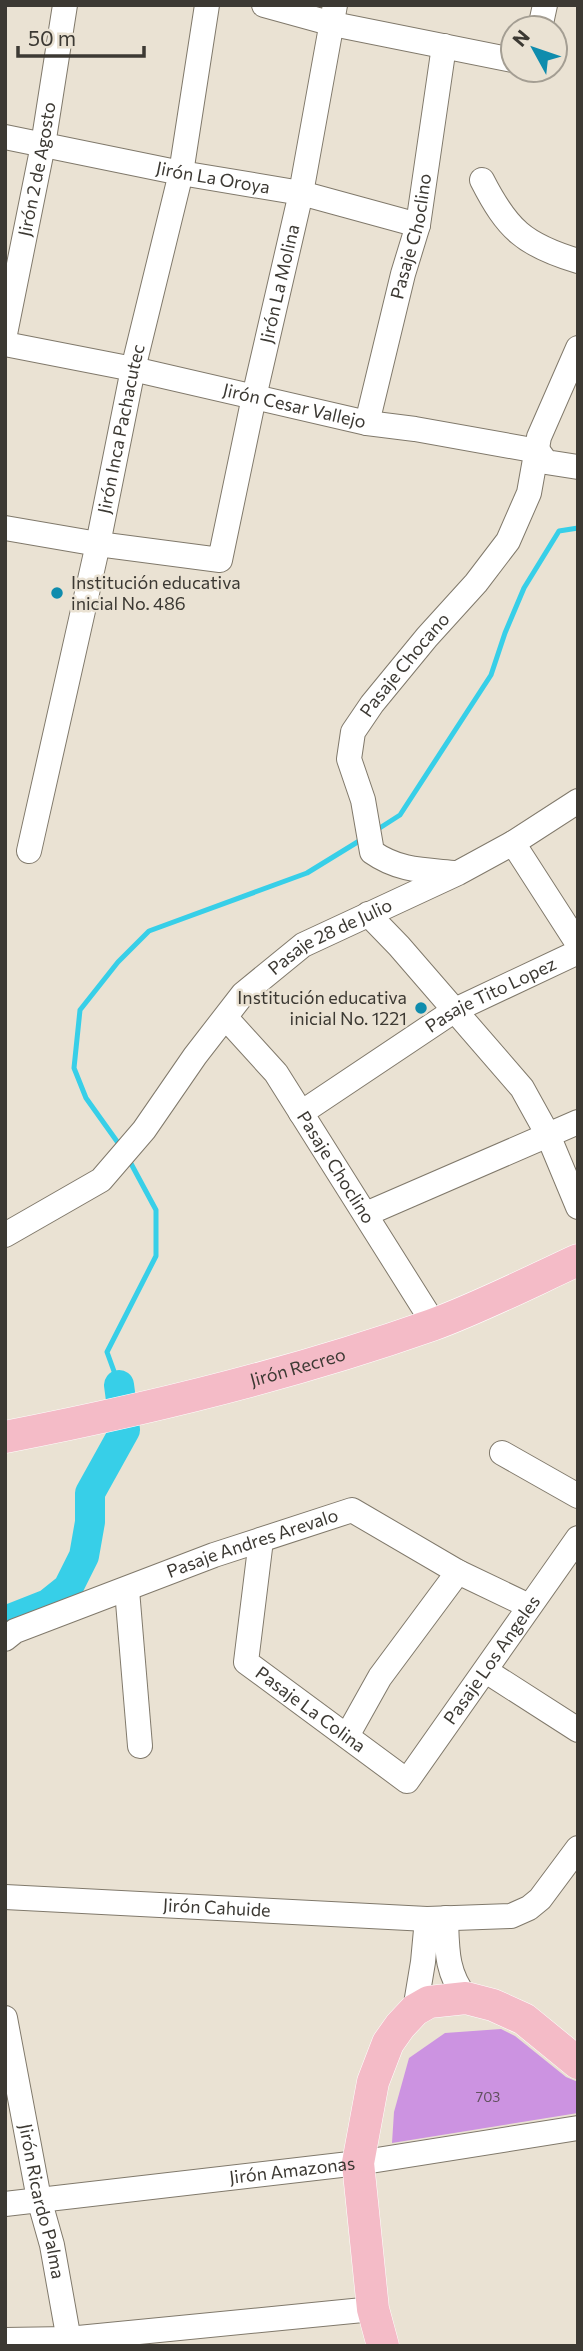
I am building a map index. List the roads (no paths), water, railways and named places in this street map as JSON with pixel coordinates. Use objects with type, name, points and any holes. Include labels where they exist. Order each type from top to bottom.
[{"type":"main road","name":"Jirón Recreo","points":[[5,1437],[104,1418],[284,1373],[435,1324],[578,1260]]},
{"type":"main road","points":[[383,2346],[373,2309],[358,2164],[373,2082],[388,2043],[415,2010],[429,2002],[466,1998],[524,2020],[578,2063]]},
{"type":"street","name":"Jirón 2 de Agosto","points":[[5,334],[43,145],[65,5]]},
{"type":"street","name":"Jirón Inca Pachacutec","points":[[29,851],[98,544],[133,369],[181,173],[208,5]]},
{"type":"street","points":[[264,5],[334,15],[444,46],[499,57]]},
{"type":"street","name":"Jirón La Molina","points":[[98,544],[220,560],[301,193],[334,15]]},
{"type":"street","name":"Pasaje Choclino","points":[[367,423],[403,274],[418,225],[444,46]]},
{"type":"street","name":"Jirón La Oroya","points":[[5,137],[181,173],[301,193],[418,225]]},
{"type":"street","points":[[482,180],[509,226],[548,252],[578,261]]},
{"type":"street","name":"Jirón Cesar Vallejo","points":[[5,345],[133,369],[367,423],[538,451],[546,462],[578,467]]},
{"type":"street","name":"Pasaje Chocano","points":[[458,873],[401,867],[389,864],[372,852],[363,800],[349,759],[353,732],[372,704],[476,583],[508,541],[529,493],[539,437],[578,348]]},
{"type":"street","points":[[5,528],[98,544]]},
{"type":"street","name":"Pasaje 28 de Julio","points":[[5,1235],[101,1180],[144,1130],[195,1056],[254,983],[289,954],[458,873],[578,801]]},
{"type":"street","points":[[513,842],[578,944]]},
{"type":"street","points":[[368,914],[456,1010],[522,1088],[548,1135],[578,1207]]},
{"type":"street","name":"Pasaje Tito Lopez","points":[[302,1113],[456,1010],[578,952]]},
{"type":"street","name":"Pasaje Choclino","points":[[226,1018],[276,1073],[435,1324]]},
{"type":"street","points":[[366,1214],[578,1122]]},
{"type":"street","points":[[502,1454],[578,1496]]},
{"type":"street","name":"Pasaje Andres Arevalo","points":[[5,1639],[11,1632],[26,1626],[261,1539],[352,1510],[458,1572],[529,1606]]},
{"type":"street","name":"Pasaje Los Angeles","points":[[407,1781],[578,1538]]},
{"type":"street","name":"Pasaje La Colina","points":[[261,1539],[246,1662],[407,1781]]},
{"type":"street","points":[[346,1736],[380,1677],[458,1572]]},
{"type":"street","points":[[127,1590],[140,1746]]},
{"type":"street","points":[[486,1671],[578,1730]]},
{"type":"street","name":"Jirón Cahuide","points":[[5,1897],[436,1919],[511,1916],[529,1909],[545,1893],[578,1848]]},
{"type":"street","points":[[436,1919],[451,1974],[466,1998]]},
{"type":"street","points":[[415,2010],[423,1962],[436,1919]]},
{"type":"street","name":"Jirón Ricardo Palma","points":[[5,2018],[39,2199],[52,2245],[69,2342]]},
{"type":"street","name":"Jirón Amazonas","points":[[5,2204],[358,2164],[578,2128]]},
{"type":"street","points":[[5,2340],[69,2342],[373,2309]]},
{"type":"waterway","points":[[375,831],[400,815],[491,675],[524,588],[559,531],[578,528]]},
{"type":"waterway","points":[[121,1147],[86,1098],[74,1068],[80,1010],[118,962],[149,931],[307,873],[364,838]]},
{"type":"waterway","points":[[119,1385],[107,1352],[156,1256],[156,1210],[128,1158]]},
{"type":"waterway","points":[[5,1621],[48,1604],[68,1588],[84,1556],[90,1522],[90,1493],[125,1430],[119,1385]]},
{"type":"place","name":"Institución educativa inicial No. 486","points":[[57,593]]},
{"type":"place","name":"Institución educativa inicial No. 1221","points":[[421,1008]]}]
